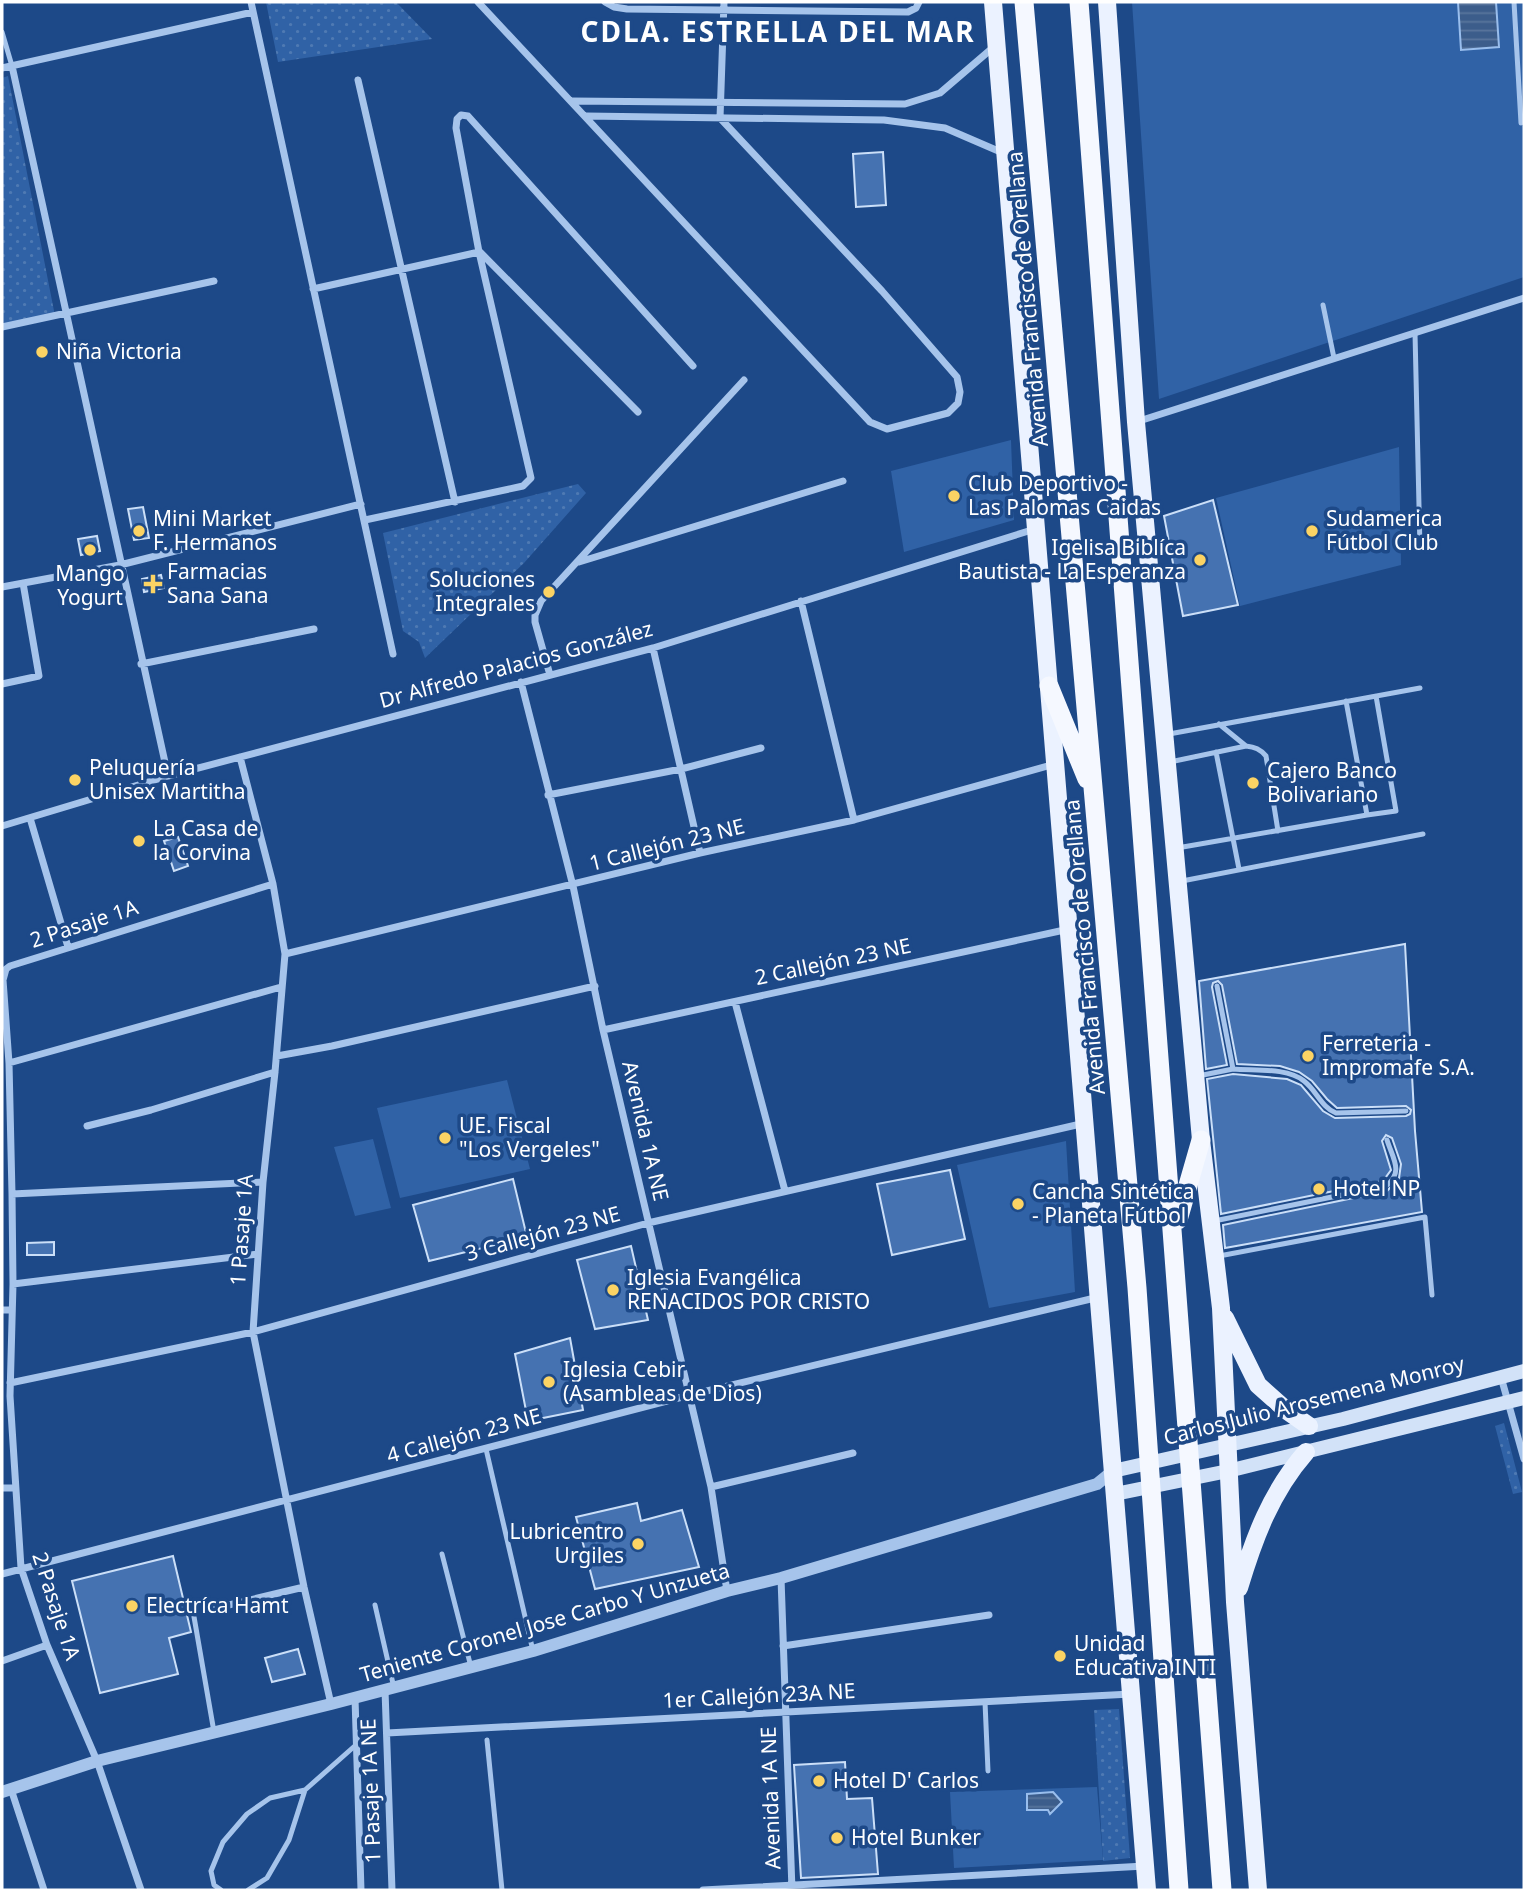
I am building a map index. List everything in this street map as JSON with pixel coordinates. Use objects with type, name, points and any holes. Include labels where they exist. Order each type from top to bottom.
[{"type":"highway","name":"Avenida Francisco de Orellana","points":[[1024,2],[1138,1288],[1179,1890]]},
{"type":"highway","points":[[1079,2],[1222,1890]]},
{"type":"highway","points":[[1049,685],[1096,804]]},
{"type":"highway","points":[[1174,1249],[1181,1203],[1200,1140]]},
{"type":"main road","name":"Avenida Francisco de Orellana","points":[[993,2],[1147,1890]]},
{"type":"main road","points":[[1107,2],[1136,422],[1200,1140],[1221,1308],[1235,1602],[1258,1890]]},
{"type":"main road","points":[[1221,1308],[1258,1385],[1309,1426]]},
{"type":"main road","name":"Carlos Julio Arosemena Monroy","points":[[1113,1471],[1309,1426],[1524,1371]]},
{"type":"main road","points":[[1115,1494],[1228,1471],[1524,1398]]},
{"type":"main road","points":[[1235,1602],[1250,1551],[1266,1511],[1280,1485],[1306,1452]]},
{"type":"street","points":[[251,2],[393,654]]},
{"type":"street","points":[[478,2],[870,422],[887,429],[937,418],[954,409],[960,392],[957,377],[882,291],[720,118],[724,6]]},
{"type":"street","points":[[605,2],[627,9],[724,6],[908,12],[916,8],[919,2]]},
{"type":"street","points":[[2,68],[253,12]]},
{"type":"street","points":[[572,101],[905,104],[919,102],[940,93],[997,44]]},
{"type":"street","points":[[12,66],[141,664],[168,776]]},
{"type":"street","points":[[358,80],[455,502]]},
{"type":"street","points":[[365,520],[523,486],[531,478],[479,252],[456,128],[457,119],[461,115],[468,116],[693,366]]},
{"type":"street","points":[[586,116],[884,120],[938,126],[1006,154]]},
{"type":"street","points":[[313,289],[479,252]]},
{"type":"street","points":[[479,252],[638,412]]},
{"type":"street","points":[[2,327],[214,281]]},
{"type":"street","points":[[1136,422],[1524,298]]},
{"type":"street","points":[[550,676],[535,615],[541,601],[579,563],[744,380]]},
{"type":"street","points":[[579,563],[843,481]]},
{"type":"street","points":[[2,587],[120,565],[361,504]]},
{"type":"street","name":"Dr Alfredo Palacios González","points":[[2,826],[168,776],[653,648],[1036,529]]},
{"type":"street","points":[[2,684],[39,677],[23,583]]},
{"type":"street","points":[[801,601],[854,820]]},
{"type":"street","points":[[141,664],[314,629]]},
{"type":"street","points":[[653,648],[700,853]]},
{"type":"street","name":"Avenida 1A NE","points":[[521,682],[573,886],[603,1030],[711,1487],[727,1591]]},
{"type":"street","points":[[548,795],[681,769],[761,748]]},
{"type":"street","name":"1 Pasaje 1A","points":[[240,757],[273,884],[285,954],[263,1182],[253,1332],[304,1587],[331,1704]]},
{"type":"street","name":"1 Callejón 23 NE","points":[[285,954],[700,853],[854,820],[1055,764]]},
{"type":"street","points":[[30,818],[68,947]]},
{"type":"street","name":"2 Pasaje 1A","points":[[141,1890],[97,1761],[47,1645],[21,1568],[6,1396],[10,1383],[13,1284],[9,1063],[4,1034],[3,980],[6,969],[68,947],[273,884]]},
{"type":"street","name":"2 Callejón 23 NE","points":[[603,1030],[1069,929]]},
{"type":"street","points":[[277,1056],[595,986]]},
{"type":"street","points":[[9,1063],[281,987]]},
{"type":"street","points":[[734,1002],[785,1191]]},
{"type":"street","points":[[87,1126],[151,1110],[275,1072]]},
{"type":"street","name":"3 Callejón 23 NE","points":[[10,1383],[253,1332],[648,1223],[1085,1123]]},
{"type":"street","points":[[2,1137],[11,1137]]},
{"type":"street","points":[[12,1194],[263,1182]]},
{"type":"street","points":[[2,1220],[12,1220]]},
{"type":"street","points":[[13,1284],[258,1254]]},
{"type":"street","name":"4 Callejón 23 NE","points":[[2,1574],[690,1395],[1099,1297]]},
{"type":"street","points":[[2,1310],[12,1310]]},
{"type":"street","points":[[1501,1377],[1524,1459]]},
{"type":"street","points":[[711,1487],[853,1453]]},
{"type":"street","name":"Teniente Coronel Jose Carbo Y Unzueta","points":[[6,1791],[97,1761],[533,1651],[727,1591],[781,1578],[1097,1484],[1113,1471]]},
{"type":"street","points":[[1097,1484],[1115,1494]]},
{"type":"street","points":[[2,1488],[15,1488]]},
{"type":"street","name":"Avenida 1A NE","points":[[781,1578],[792,1888]]},
{"type":"street","points":[[212,1609],[304,1587]]},
{"type":"street","points":[[783,1646],[989,1615]]},
{"type":"street","points":[[2,1661],[47,1645]]},
{"type":"street","name":"1 Pasaje 1A NE","points":[[390,1689],[387,1733],[392,1890]]},
{"type":"street","name":"1er Callejón 23A NE","points":[[387,1733],[1132,1694]]},
{"type":"street","name":"1 Pasaje 1A NE","points":[[355,1698],[361,1890]]},
{"type":"street","points":[[6,1791],[44,1890]]},
{"type":"street","points":[[703,1890],[792,1888],[1146,1866]]},
{"type":"lane","points":[[1514,2],[1521,123]]},
{"type":"lane","points":[[2,32],[12,66]]},
{"type":"lane","points":[[1323,305],[1334,358]]},
{"type":"lane","points":[[1415,333],[1420,549]]},
{"type":"lane","points":[[1164,735],[1420,688]]},
{"type":"lane","points":[[1174,849],[1396,811],[1376,696]]},
{"type":"lane","points":[[1346,701],[1367,815]]},
{"type":"lane","points":[[1218,724],[1246,747]]},
{"type":"lane","points":[[1167,763],[1216,752],[1256,747],[1266,756],[1278,831]]},
{"type":"lane","points":[[1216,752],[1239,869]]},
{"type":"lane","points":[[1177,882],[1423,834]]},
{"type":"lane","points":[[1217,986],[1233,1069]]},
{"type":"lane","points":[[1195,1077],[1233,1069],[1284,1073],[1305,1082],[1328,1110],[1336,1113],[1406,1111]]},
{"type":"lane","points":[[1210,1222],[1385,1186],[1394,1180],[1397,1169],[1387,1140]]},
{"type":"lane","points":[[1215,1257],[1425,1217],[1432,1295]]},
{"type":"lane","points":[[486,1449],[533,1651]]},
{"type":"lane","points":[[442,1554],[471,1667]]},
{"type":"lane","points":[[375,1605],[390,1689]]},
{"type":"lane","points":[[193,1611],[214,1732]]},
{"type":"lane","points":[[985,1702],[988,1771]]},
{"type":"lane","points":[[487,1740],[502,1890]]},
{"type":"lane","points":[[221,1890],[214,1885],[211,1871],[223,1842],[247,1814],[270,1798],[305,1790],[357,1744]]},
{"type":"lane","points":[[248,1890],[267,1878],[289,1840],[305,1790]]},
{"type":"shaded area","points":[[266,2],[396,2],[432,39],[278,62]]},
{"type":"shaded area","points":[[1132,2],[1524,2],[1524,277],[1159,399]]},
{"type":"shaded area","points":[[1458,2],[1496,2],[1499,47],[1461,50]]},
{"type":"shaded area","points":[[8,76],[55,316],[2,327],[2,78]]},
{"type":"shaded area","name":"Club Deportivo - Las Palomas Caidas","points":[[1011,440],[1014,520],[904,552],[891,471]]},
{"type":"shaded area","name":"Sudamerica Fútbol Club","points":[[1399,447],[1401,565],[1240,606],[1216,498]]},
{"type":"shaded area","points":[[578,484],[586,493],[524,563],[425,658],[419,642],[403,631],[383,533]]},
{"type":"shaded area","points":[[507,1080],[530,1169],[400,1198],[377,1108]]},
{"type":"shaded area","points":[[373,1139],[391,1208],[355,1216],[334,1147]]},
{"type":"shaded area","name":"Cancha Sintética - Planeta Fútbol","points":[[1066,1141],[1075,1292],[989,1308],[957,1165]]},
{"type":"shaded area","points":[[1504,1423],[1522,1492],[1513,1494],[1495,1426]]},
{"type":"shaded area","points":[[1119,1709],[1130,1858],[1103,1861],[1094,1710]]},
{"type":"shaded area","points":[[1097,1787],[1103,1860],[954,1868],[950,1792]]},
{"type":"shaded area","points":[[1053,1792],[1062,1802],[1050,1814],[1048,1810],[1027,1810],[1027,1794]]},
{"type":"building","points":[[883,152],[886,205],[856,207],[853,154]]},
{"type":"building","name":"Igelisa Biblíca Bautista - La Esperanza","points":[[1213,500],[1238,605],[1183,616],[1164,516]]},
{"type":"building","points":[[143,507],[149,538],[134,540],[128,509]]},
{"type":"building","points":[[97,536],[100,551],[81,555],[78,539]]},
{"type":"building","name":"Farmacias Sana Sana","points":[[161,575],[164,588],[144,592],[142,579]]},
{"type":"building","points":[[178,837],[188,866],[174,871],[164,841]]},
{"type":"building","name":"Ferreteria - Impromafe S.A.","points":[[1405,944],[1422,1212],[1225,1248],[1223,1225],[1387,1191],[1399,1178],[1401,1164],[1392,1138],[1386,1135],[1382,1141],[1391,1170],[1383,1181],[1221,1214],[1207,1079],[1233,1074],[1287,1079],[1301,1085],[1323,1111],[1335,1118],[1406,1116],[1411,1110],[1406,1106],[1337,1108],[1312,1081],[1299,1072],[1280,1066],[1237,1064],[1222,985],[1218,981],[1213,983],[1212,987],[1227,1065],[1206,1069],[1199,981]]},
{"type":"building","points":[[950,1170],[965,1239],[892,1255],[877,1184]]},
{"type":"building","points":[[513,1179],[527,1237],[429,1261],[413,1205]]},
{"type":"building","points":[[54,1242],[54,1255],[27,1255],[27,1243]]},
{"type":"building","name":"Iglesia Evangélica RENACIDOS POR CRISTO","points":[[631,1246],[648,1320],[595,1329],[577,1260]]},
{"type":"building","name":"Iglesia Cebir (Asambleas de Dios)","points":[[570,1338],[583,1410],[528,1421],[515,1354]]},
{"type":"building","name":"Lubricentro Urgiles","points":[[637,1503],[641,1521],[682,1510],[699,1567],[595,1589],[576,1517]]},
{"type":"building","name":"Electríca Hamt","points":[[173,1556],[191,1632],[169,1638],[178,1674],[100,1693],[72,1581]]},
{"type":"building","points":[[298,1649],[305,1674],[272,1682],[265,1658]]},
{"type":"building","name":"Hotel Bunker","points":[[845,1762],[847,1799],[872,1798],[878,1874],[801,1878],[794,1765]]},
{"type":"place","name":"Niña Victoria","points":[[42,352]]},
{"type":"place","name":"Club Deportivo - Las Palomas Caidas","points":[[954,496]]},
{"type":"place","name":"Mini Market F. Hermanos","points":[[139,531]]},
{"type":"place","name":"Sudamerica Fútbol Club","points":[[1312,531]]},
{"type":"place","name":"Mango Yogurt","points":[[90,550]]},
{"type":"place","name":"Igelisa Biblíca Bautista - La Esperanza","points":[[1200,560]]},
{"type":"place","name":"Farmacias Sana Sana","points":[[153,584]]},
{"type":"place","name":"Soluciones Integrales","points":[[549,592]]},
{"type":"place","name":"Peluquería Unisex Martitha","points":[[75,780]]},
{"type":"place","name":"Cajero Banco Bolivariano","points":[[1253,783]]},
{"type":"place","name":"La Casa de la Corvina","points":[[139,841]]},
{"type":"place","name":"Ferreteria - Impromafe S.A.","points":[[1308,1056]]},
{"type":"place","name":"UE. Fiscal \"Los Vergeles\"","points":[[445,1138]]},
{"type":"place","name":"Hotel NP","points":[[1319,1189]]},
{"type":"place","name":"Cancha Sintética - Planeta Fútbol","points":[[1018,1204]]},
{"type":"place","name":"Iglesia Evangélica RENACIDOS POR CRISTO","points":[[613,1290]]},
{"type":"place","name":"Iglesia Cebir (Asambleas de Dios)","points":[[549,1382]]},
{"type":"place","name":"Lubricentro Urgiles","points":[[638,1544]]},
{"type":"place","name":"Electríca Hamt","points":[[132,1606]]},
{"type":"place","name":"Unidad Educativa INTI","points":[[1060,1656]]},
{"type":"place","name":"Hotel D' Carlos","points":[[819,1781]]},
{"type":"place","name":"Hotel Bunker","points":[[837,1838]]},
{"type":"district","name":"CDLA. ESTRELLA DEL MAR","points":[[778,32]]}]
